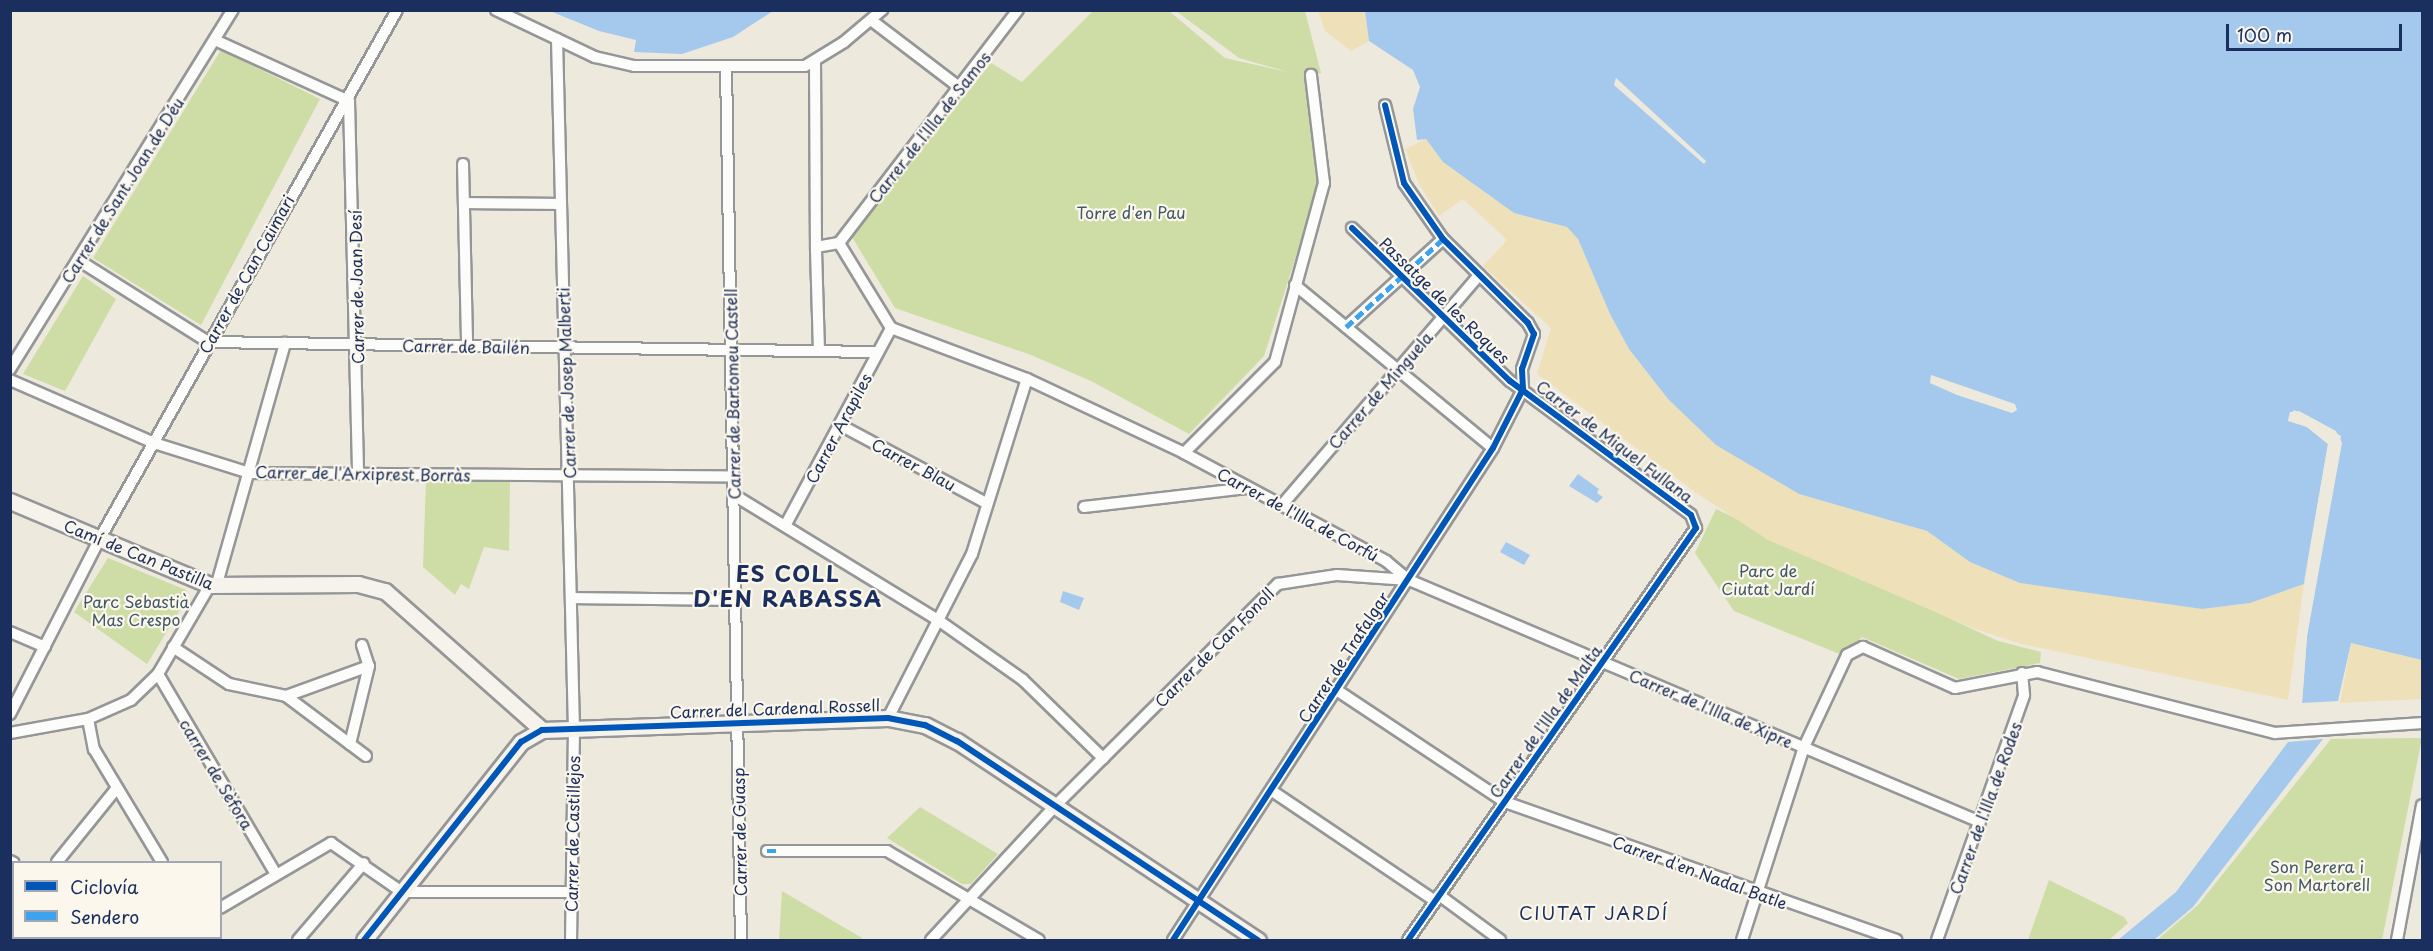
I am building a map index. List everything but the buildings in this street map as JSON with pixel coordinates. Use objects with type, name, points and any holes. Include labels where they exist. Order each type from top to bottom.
[{"type":"street","name":"Carrer de Sant Joan de Déu","points":[[10,369],[233,10]]},
{"type":"street","name":"Carrer de Can Caimari","points":[[10,714],[99,540],[337,113],[349,101],[397,10]]},
{"type":"street","points":[[496,10],[595,57],[634,66],[805,66],[872,20],[882,10]]},
{"type":"street","name":"Carrer de l'Illa de Samos","points":[[839,243],[1018,10]]},
{"type":"street","points":[[872,20],[959,87]]},
{"type":"street","name":"Carrer de Josep Malberti","points":[[557,39],[574,728]]},
{"type":"street","points":[[215,40],[349,101]]},
{"type":"street","points":[[815,61],[819,351]]},
{"type":"street","name":"Carrer de Bartomeu Castell","points":[[726,66],[738,723]]},
{"type":"street","points":[[1184,453],[1275,362],[1294,285],[1324,183],[1311,75]]},
{"type":"street","name":"Carrer de Joan Desí","points":[[349,101],[357,344],[358,473]]},
{"type":"street","points":[[1385,105],[1404,183],[1439,242],[1479,275],[1528,323],[1534,334],[1522,369],[1523,389]]},
{"type":"street","points":[[463,164],[466,346]]},
{"type":"street","points":[[464,203],[560,204]]},
{"type":"street","name":"Passatge de les Roques","points":[[1352,228],[1510,381],[1523,389]]},
{"type":"street","points":[[1346,327],[1439,242]]},
{"type":"street","points":[[816,248],[839,243],[891,328]]},
{"type":"street","points":[[78,260],[208,342]]},
{"type":"street","name":"Carrer de Minguela","points":[[1282,505],[1479,275]]},
{"type":"street","points":[[1294,285],[1493,448]]},
{"type":"street","name":"Carrer Arapiles","points":[[784,526],[842,426],[891,328]]},
{"type":"street","name":"Carrer de l'Illa de Corfú","points":[[891,328],[1028,379],[1184,453],[1386,561],[1409,580]]},
{"type":"street","name":"Carrer de Bailén","points":[[208,342],[878,352]]},
{"type":"street","points":[[10,733],[88,719],[131,700],[158,674],[213,586],[250,473],[285,343]]},
{"type":"street","points":[[888,718],[972,554],[986,503],[1028,379]]},
{"type":"street","name":"Carrer de l'Arxiprest Borràs","points":[[10,380],[154,443],[250,473],[734,476]]},
{"type":"street","name":"Carrer de Trafalgar","points":[[1173,940],[1338,691],[1493,448],[1523,389]]},
{"type":"street","name":"Carrer de Miquel Fullana","points":[[1523,389],[1691,515]]},
{"type":"street","name":"Carrer Blau","points":[[842,426],[986,503]]},
{"type":"street","points":[[1084,507],[1247,488]]},
{"type":"street","points":[[734,495],[938,620],[1023,680],[1103,758]]},
{"type":"street","name":"Camí de Can Pastilla","points":[[10,501],[213,586],[358,584],[386,591],[542,730]]},
{"type":"street","name":"Carrer de l'Illa de Malta","points":[[1408,940],[1690,538],[1696,528],[1691,515]]},
{"type":"street","name":"Carrer de Can Fonoll","points":[[931,940],[1057,804],[1278,584],[1337,574],[1409,580]]},
{"type":"street","name":"Carrer de l'Illa de Xipre","points":[[1409,580],[1980,822]]},
{"type":"street","points":[[571,598],[736,600]]},
{"type":"street","points":[[10,633],[45,647]]},
{"type":"street","points":[[350,744],[369,666],[362,645]]},
{"type":"street","points":[[173,647],[229,684],[286,696],[366,756]]},
{"type":"street","points":[[1743,940],[1804,747],[1847,655],[1863,647],[1955,688],[2022,673],[2037,672],[2276,733],[2422,723]]},
{"type":"street","points":[[286,696],[369,666]]},
{"type":"street","name":"Carrer de l'Illa de Rodes","points":[[1937,940],[2024,695],[2022,673]]},
{"type":"street","name":"carrer de Sèfora","points":[[158,674],[276,874]]},
{"type":"street","name":"Carrer d'en Nadal Batle","points":[[1338,691],[1504,802],[1896,940]]},
{"type":"street","name":"Carrer del Cardenal Rossell","points":[[542,730],[888,718],[925,724],[1057,804],[1197,903],[1258,940]]},
{"type":"street","points":[[88,719],[94,749],[161,861]]},
{"type":"street","name":"Carrer de Guasp","points":[[738,723],[741,940]]},
{"type":"street","name":"Carrer de Castillejos","points":[[571,940],[574,728]]},
{"type":"street","points":[[364,940],[521,742],[542,730]]},
{"type":"street","points":[[58,861],[117,788]]},
{"type":"street","points":[[1272,790],[1500,940]]},
{"type":"street","points":[[2397,940],[2419,841],[2422,805]]},
{"type":"street","points":[[222,907],[331,843],[364,863],[402,892],[571,892]]},
{"type":"street","points":[[767,851],[887,851],[1039,940]]},
{"type":"street","points":[[298,940],[364,863]]},
{"type":"green space","name":"Torre d'en Pau","points":[[1093,11],[1169,11],[1225,58],[1288,72],[1239,58],[1176,11],[1305,11],[1321,73],[1304,77],[1320,182],[1264,356],[1189,434],[1091,381],[1031,355],[895,308],[852,237],[991,63],[1022,82]]},
{"type":"green space","points":[[221,50],[320,99],[201,325],[93,258]]},
{"type":"green space","points":[[83,276],[116,299],[65,391],[23,374]]},
{"type":"green space","points":[[426,480],[510,482],[509,551],[484,547],[469,589],[461,584],[455,595],[423,567]]},
{"type":"green space","name":"Parc de Ciutat Jardí","points":[[1716,509],[1998,641],[2041,652],[2040,663],[1959,679],[1862,637],[1842,655],[1734,611],[1695,553]]},
{"type":"green space","name":"Parc Sebastià Mas Crespo","points":[[108,558],[186,590],[188,597],[147,664],[74,612]]},
{"type":"green space","name":"Son Perera i Son Martorell","points":[[2422,738],[2382,940],[2157,940],[2198,905],[2331,739]]},
{"type":"green space","points":[[920,807],[998,854],[971,884],[962,884],[887,838]]},
{"type":"green space","points":[[2049,880],[2124,917],[2128,923],[2109,940],[2028,940]]},
{"type":"green space","points":[[782,891],[862,938],[861,940],[779,940]]},
{"type":"sand","points":[[1318,11],[1365,11],[1369,41],[1351,51],[1325,31]]},
{"type":"sand","points":[[1426,139],[1443,162],[1514,213],[1567,227],[1578,239],[1610,314],[1629,349],[1668,399],[1799,494],[1927,531],[1970,562],[2168,604],[2202,609],[2250,603],[2304,584],[2288,700],[2021,644],[1975,629],[1768,540],[1698,494],[1537,374],[1551,328],[1483,266],[1507,240],[1463,199],[1439,216],[1419,184],[1405,149]]},
{"type":"sand","points":[[2351,643],[2422,660],[2422,699],[2340,703]]},
{"type":"water","points":[[773,10],[733,37],[682,54],[634,52],[636,40],[599,31],[550,11]]},
{"type":"water","points":[[1365,11],[2422,11],[2422,660],[2351,643],[2338,701],[2302,703],[2307,636],[2341,436],[2294,410],[2288,421],[2307,427],[2328,444],[2304,584],[2250,603],[2202,609],[2020,583],[1970,562],[1927,531],[1799,494],[1716,445],[1668,399],[1629,349],[1610,314],[1578,239],[1567,227],[1514,213],[1443,162],[1426,139],[1417,140],[1413,109],[1420,87],[1413,70],[1369,41]]},
{"type":"water","points":[[1578,474],[1599,489],[1597,493],[1603,497],[1597,503],[1569,486]]},
{"type":"water","points":[[1506,542],[1530,555],[1524,565],[1500,552]]},
{"type":"water","points":[[1063,591],[1084,598],[1079,610],[1060,602]]},
{"type":"water","points":[[2323,739],[2193,907],[2154,940],[2118,940],[2176,892],[2288,742]]},
{"type":"pier","points":[[1616,78],[1706,161],[1704,164],[1614,85]]},
{"type":"pier","points":[[1931,375],[2015,404],[2017,410],[2012,413],[1957,395],[1930,383]]},
{"type":"pier","points":[[2299,411],[2336,431],[2342,443],[2307,636],[2302,703],[2304,636],[2339,443],[2335,433],[2292,414],[2291,419],[2309,424],[2331,444],[2303,587],[2328,444],[2307,427],[2288,420],[2290,412]]},
{"type":"marked path","points":[[1346,327],[1443,239]]},
{"type":"marked path","points":[[767,851],[780,851]]},
{"type":"cycle path","points":[[1173,940],[1493,448],[1523,389],[1522,369],[1534,334],[1528,323],[1443,239],[1404,183],[1385,105]]},
{"type":"cycle path","points":[[1352,228],[1510,381],[1691,515],[1696,528],[1408,940]]},
{"type":"cycle path","points":[[364,940],[521,742],[542,730],[888,718],[925,725],[957,741],[1258,940]]},
{"type":"district","name":"ES COLL D'EN RABASSA","points":[[788,584]]},
{"type":"district","name":"CIUTAT JARDÍ","points":[[1594,913]]}]
